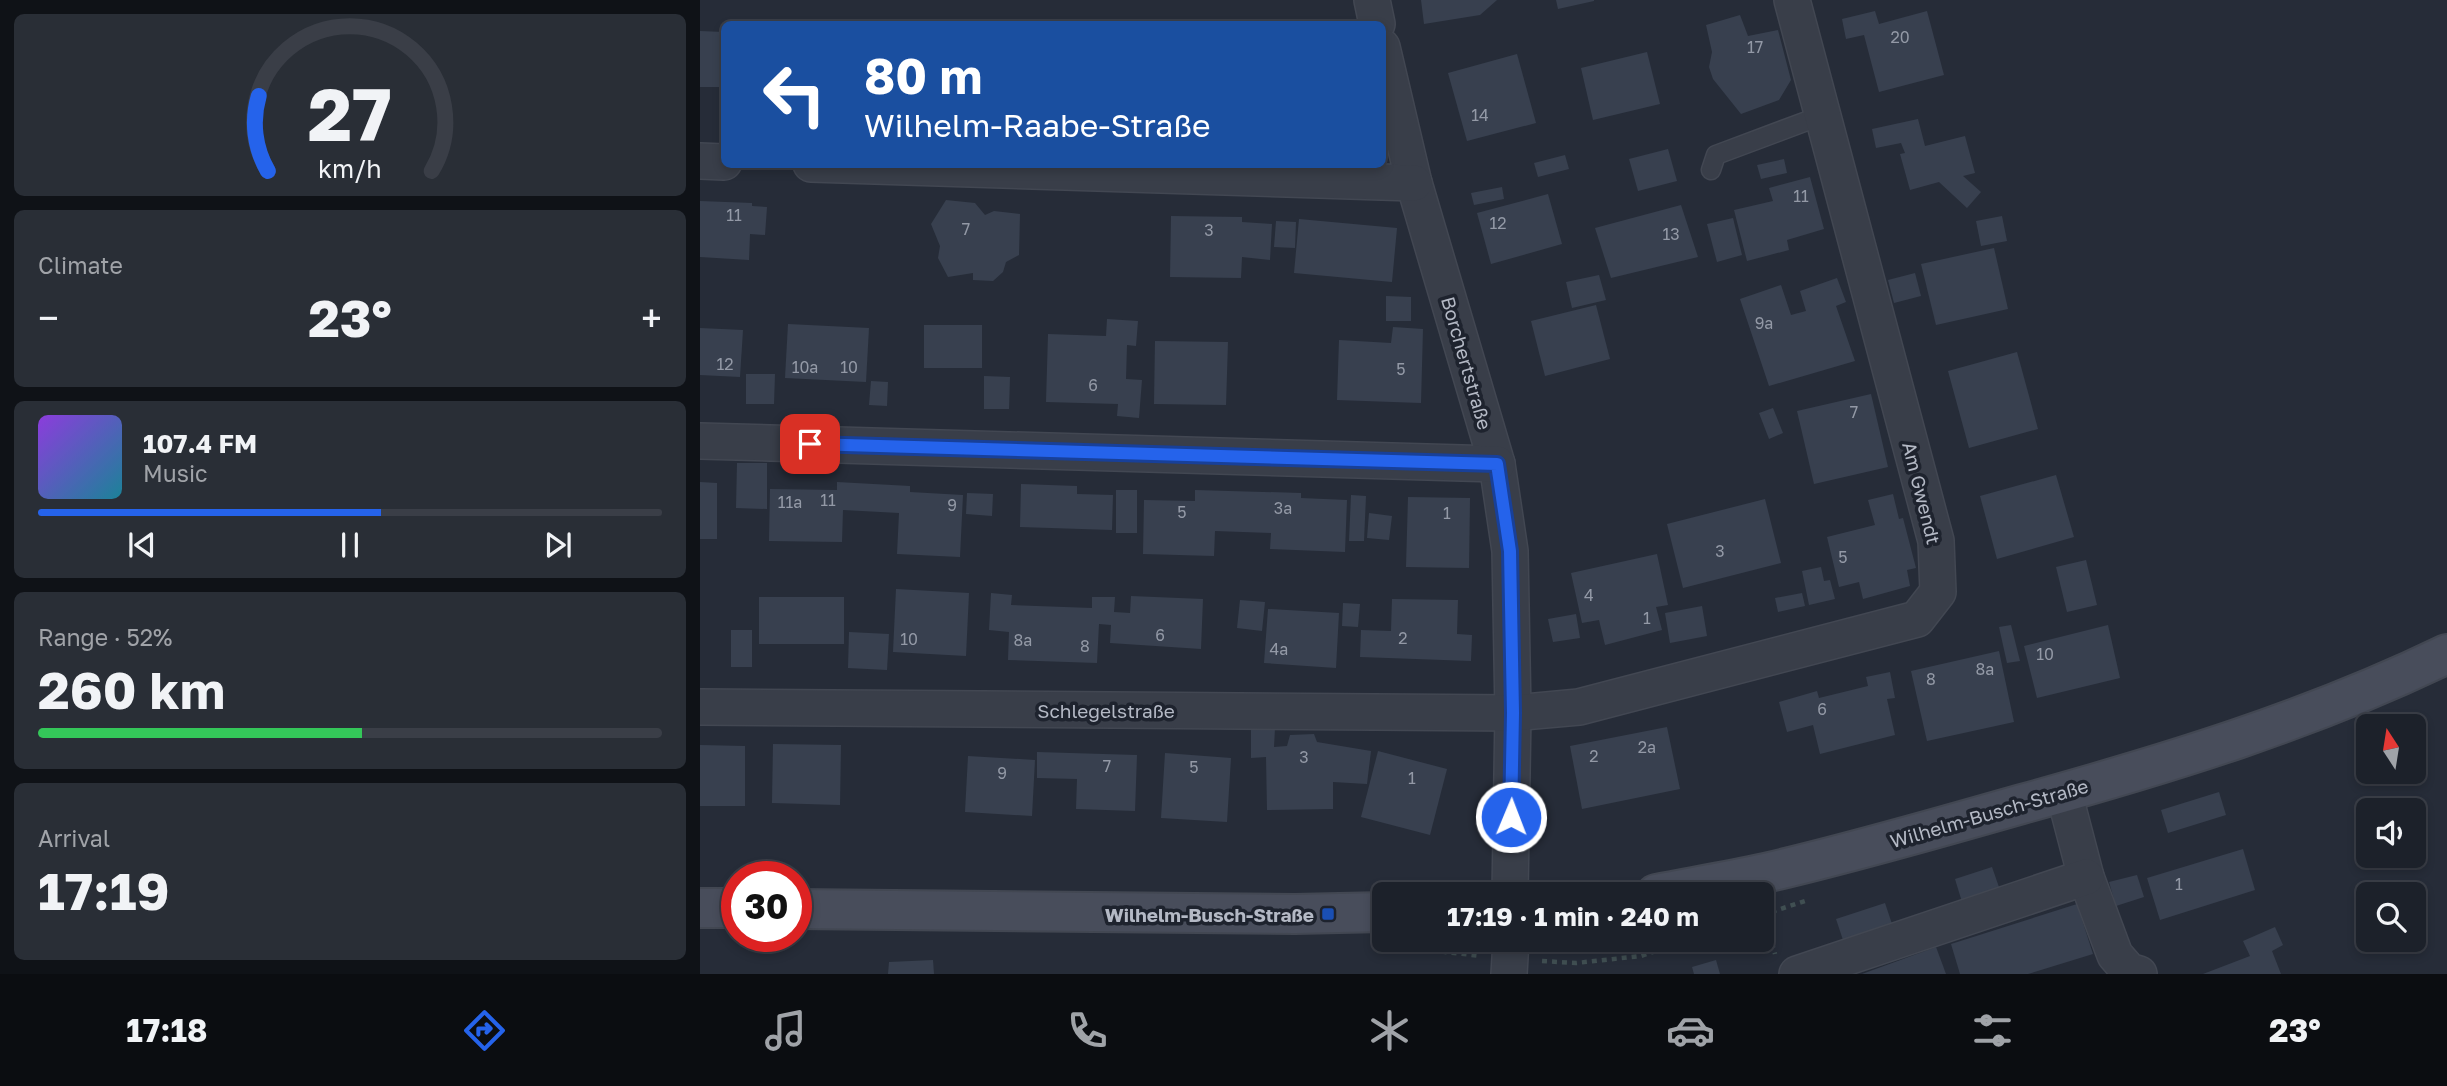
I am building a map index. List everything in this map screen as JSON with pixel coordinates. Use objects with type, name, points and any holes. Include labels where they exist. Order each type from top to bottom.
[{"type":"street","points":[[1372,0],[1376,21]]},
{"type":"street","name":"Am Gwendt","points":[[1513,713],[1579,707],[1917,619],[1938,592],[1937,541],[1792,0]]},
{"type":"street","name":"Borchertstraße","points":[[1386,64],[1414,183],[1497,464],[1510,551],[1513,713],[1510,882]]},
{"type":"street","points":[[700,161],[721,162]]},
{"type":"street","points":[[938,168],[1414,183]]},
{"type":"street","points":[[700,441],[1497,464]]},
{"type":"street","name":"Wilhelm-Busch-Straße","points":[[1718,882],[1849,852],[2064,793],[2224,745],[2317,711],[2447,654]]},
{"type":"street","name":"Schlegelstraße","points":[[700,707],[1513,713]]},
{"type":"street","points":[[2064,793],[2086,877],[2115,954],[2129,971],[2139,974]]},
{"type":"street","points":[[1787,968],[2086,877]]},
{"type":"street","points":[[700,908],[721,908]]},
{"type":"street","points":[[812,909],[1295,914],[1372,912]]},
{"type":"street","points":[[1509,974],[1510,952]]},
{"type":"lane","points":[[1711,170],[1716,155],[1823,115]]},
{"type":"path","points":[[1774,937],[1787,968]]},
{"type":"building","points":[[1421,0],[1497,0],[1480,15],[1424,24]]},
{"type":"building","points":[[1556,0],[1594,0],[1594,1],[1558,9]]},
{"type":"building","points":[[1875,11],[1879,24],[1927,11],[1944,75],[1879,92],[1864,35],[1846,39],[1842,19]]},
{"type":"building","points":[[1740,15],[1748,36],[1778,30],[1791,80],[1779,100],[1741,114],[1713,79],[1709,67],[1712,52],[1706,25]]},
{"type":"building","points":[[700,31],[721,32],[721,87],[700,87]]},
{"type":"building","points":[[1647,52],[1660,104],[1593,120],[1581,68]]},
{"type":"building","points":[[1517,54],[1536,123],[1467,141],[1448,73]]},
{"type":"building","points":[[1918,119],[1925,146],[1965,136],[1975,173],[1963,176],[1981,192],[1967,208],[1939,182],[1910,190],[1900,154],[1905,153],[1901,143],[1876,148],[1872,129]]},
{"type":"building","points":[[1668,149],[1677,181],[1638,191],[1629,159]]},
{"type":"building","points":[[1565,155],[1569,169],[1538,177],[1534,163]]},
{"type":"building","points":[[1784,159],[1787,173],[1761,179],[1757,165]]},
{"type":"building","points":[[1810,177],[1824,229],[1787,240],[1789,250],[1747,261],[1734,210],[1773,201],[1769,188]]},
{"type":"building","points":[[1502,187],[1504,199],[1474,205],[1471,193]]},
{"type":"building","points":[[1548,194],[1562,244],[1491,264],[1477,213]]},
{"type":"building","points":[[946,200],[975,203],[985,215],[994,211],[1020,214],[1019,255],[1006,262],[1003,272],[993,281],[973,280],[973,273],[948,277],[938,258],[940,246],[931,224]]},
{"type":"building","points":[[700,201],[752,203],[752,206],[767,207],[765,235],[750,234],[749,260],[700,257]]},
{"type":"building","points":[[1681,205],[1698,257],[1611,278],[1595,228]]},
{"type":"building","points":[[1171,216],[1242,217],[1242,222],[1272,224],[1270,260],[1242,257],[1241,278],[1170,277]]},
{"type":"building","points":[[2002,216],[2007,241],[1981,246],[1976,221]]},
{"type":"building","points":[[1733,218],[1742,255],[1717,262],[1707,224]]},
{"type":"building","points":[[1299,219],[1397,228],[1392,282],[1294,273]]},
{"type":"building","points":[[1276,221],[1296,222],[1295,248],[1274,247]]},
{"type":"building","points":[[1994,248],[2008,309],[1936,325],[1921,264]]},
{"type":"building","points":[[1915,273],[1921,296],[1894,303],[1888,280]]},
{"type":"building","points":[[1599,275],[1606,300],[1572,308],[1566,282]]},
{"type":"building","points":[[1837,278],[1846,302],[1836,306],[1855,361],[1769,386],[1740,299],[1781,285],[1791,315],[1806,311],[1800,291]]},
{"type":"building","points":[[1386,296],[1411,297],[1411,321],[1386,321]]},
{"type":"building","points":[[1596,305],[1610,359],[1545,376],[1531,321]]},
{"type":"building","points":[[1107,319],[1138,321],[1136,346],[1127,345],[1126,379],[1142,380],[1139,418],[1117,416],[1118,404],[1046,402],[1048,334],[1106,336]]},
{"type":"building","points":[[788,324],[869,328],[866,382],[785,378]]},
{"type":"building","points":[[924,325],[982,325],[982,368],[924,368]]},
{"type":"building","points":[[1393,327],[1423,329],[1421,403],[1337,400],[1339,340],[1391,343]]},
{"type":"building","points":[[700,328],[743,330],[740,377],[700,375]]},
{"type":"building","points":[[1155,341],[1228,342],[1226,405],[1154,404]]},
{"type":"building","points":[[2017,352],[2038,429],[1969,448],[1948,371]]},
{"type":"building","points":[[746,374],[775,374],[774,404],[746,404]]},
{"type":"building","points":[[984,376],[1010,377],[1009,409],[984,409]]},
{"type":"building","points":[[871,381],[888,382],[887,406],[869,405]]},
{"type":"building","points":[[1871,394],[1888,467],[1814,484],[1797,411]]},
{"type":"building","points":[[1773,408],[1783,433],[1769,439],[1759,413]]},
{"type":"building","points":[[737,463],[767,463],[767,509],[736,508]]},
{"type":"building","points":[[2056,475],[2074,537],[1997,559],[1980,496]]},
{"type":"building","points":[[700,482],[717,483],[717,539],[700,539]]},
{"type":"building","points":[[837,482],[910,486],[910,492],[963,495],[960,557],[897,554],[899,513],[843,510],[842,542],[769,541],[770,489],[837,490]]},
{"type":"building","points":[[1021,484],[1077,486],[1077,494],[1113,495],[1112,530],[1020,527]]},
{"type":"building","points":[[1116,490],[1137,490],[1137,533],[1116,533]]},
{"type":"building","points":[[1195,490],[1301,493],[1301,498],[1347,500],[1345,552],[1270,549],[1271,533],[1215,531],[1214,556],[1143,554],[1144,500],[1195,501]]},
{"type":"building","points":[[967,493],[993,494],[992,516],[966,514]]},
{"type":"building","points":[[1893,494],[1899,519],[1903,518],[1916,568],[1907,570],[1910,586],[1863,599],[1859,582],[1839,587],[1827,537],[1875,525],[1868,500]]},
{"type":"building","points":[[1351,495],[1366,496],[1364,541],[1349,541]]},
{"type":"building","points":[[1408,497],[1470,498],[1469,568],[1406,567]]},
{"type":"building","points":[[1765,499],[1781,563],[1683,588],[1667,524]]},
{"type":"building","points":[[1369,513],[1392,516],[1389,540],[1367,538]]},
{"type":"building","points":[[1657,554],[1668,605],[1656,607],[1662,630],[1605,645],[1599,620],[1582,623],[1571,573]]},
{"type":"building","points":[[2086,560],[2097,605],[2067,612],[2056,567]]},
{"type":"building","points":[[1821,567],[1824,581],[1830,580],[1835,599],[1809,605],[1802,571]]},
{"type":"building","points":[[896,589],[969,593],[966,656],[893,652]]},
{"type":"building","points":[[991,593],[1012,595],[1011,605],[1092,608],[1092,597],[1115,597],[1114,612],[1130,613],[1131,596],[1203,599],[1201,649],[1110,643],[1111,625],[1099,624],[1097,663],[1008,660],[1009,632],[989,630]]},
{"type":"building","points":[[1802,593],[1805,606],[1778,612],[1775,598]]},
{"type":"building","points":[[759,597],[844,597],[844,644],[759,644]]},
{"type":"building","points":[[1392,599],[1458,600],[1457,634],[1472,635],[1471,661],[1360,657],[1361,630],[1391,631]]},
{"type":"building","points":[[1240,600],[1265,602],[1262,631],[1237,628]]},
{"type":"building","points":[[1343,603],[1360,604],[1358,627],[1342,626]]},
{"type":"building","points":[[1702,606],[1707,636],[1670,643],[1665,613]]},
{"type":"building","points":[[1268,609],[1339,613],[1336,668],[1264,663]]},
{"type":"building","points":[[1576,614],[1580,638],[1553,642],[1548,619]]},
{"type":"building","points":[[2011,625],[2020,661],[2007,663],[1999,627]]},
{"type":"building","points":[[2108,625],[2120,678],[2037,698],[2024,646]]},
{"type":"building","points":[[731,630],[752,630],[752,667],[731,667]]},
{"type":"building","points":[[849,632],[889,634],[887,670],[848,668]]},
{"type":"building","points":[[1999,651],[2014,722],[1927,741],[1911,671]]},
{"type":"building","points":[[1890,672],[1895,698],[1887,699],[1895,735],[1820,754],[1813,725],[1787,732],[1779,702],[1817,691],[1819,698],[1868,686],[1866,677]]},
{"type":"building","points":[[1667,727],[1680,789],[1582,809],[1570,746]]},
{"type":"building","points":[[1275,728],[1274,747],[1287,746],[1290,735],[1314,734],[1317,742],[1371,751],[1367,784],[1333,782],[1333,809],[1267,810],[1266,757],[1251,758],[1251,729]]},
{"type":"building","points":[[773,744],[841,745],[840,805],[772,803]]},
{"type":"building","points":[[700,745],[745,746],[745,806],[700,806]]},
{"type":"building","points":[[1378,751],[1447,769],[1430,835],[1361,817]]},
{"type":"building","points":[[1037,752],[1137,755],[1135,811],[1076,809],[1077,779],[1037,778]]},
{"type":"building","points":[[1165,753],[1231,758],[1227,822],[1161,818]]},
{"type":"building","points":[[968,756],[1035,760],[1032,816],[965,812]]},
{"type":"building","points":[[2219,792],[2226,815],[2168,833],[2161,810]]},
{"type":"building","points":[[2243,849],[2255,890],[2160,920],[2147,878]]},
{"type":"building","points":[[1992,867],[2000,890],[1962,902],[1955,879]]},
{"type":"building","points":[[2137,875],[2144,897],[2116,906],[2109,882]]},
{"type":"building","points":[[1885,903],[1892,924],[1843,940],[1836,919]]},
{"type":"building","points":[[2077,904],[2093,954],[2028,974],[1960,974],[1951,944]]},
{"type":"building","points":[[2275,927],[2283,945],[2272,951],[2281,974],[2203,974],[2250,956],[2243,941]]},
{"type":"building","points":[[1936,947],[1946,974],[1862,974]]},
{"type":"building","points":[[933,960],[934,974],[888,974],[889,962]]},
{"type":"building","points":[[1716,960],[1720,974],[1694,974],[1692,967]]},
{"type":"place","name":"Wilhelm-Busch-Straße","points":[[1328,914]]},
{"type":"route","points":[[810,444],[1497,464],[1510,551],[1513,713],[1511,817]]}]
